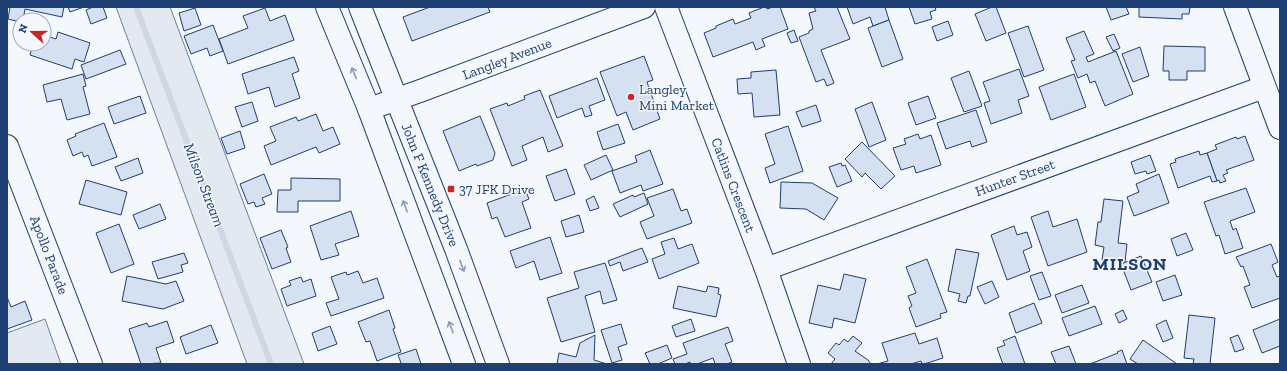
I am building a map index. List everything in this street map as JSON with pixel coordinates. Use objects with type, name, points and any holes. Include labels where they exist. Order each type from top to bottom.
[{"type":"street","name":"John F Kennedy Drive","points":[[328,7],[369,109],[464,364]]},
{"type":"street","name":"John F Kennedy Drive","points":[[360,7],[456,250],[498,364]]},
{"type":"street","name":"Catlins Crescent","points":[[666,7],[766,269],[800,364]]},
{"type":"street","points":[[1235,7],[1280,128]]},
{"type":"street","name":"Langley Avenue","points":[[369,109],[635,9]]},
{"type":"street","name":"Hunter Street","points":[[766,269],[1264,87]]},
{"type":"street","name":"Apollo Parade","points":[[7,146],[91,364]]},
{"type":"shaded area","points":[[116,7],[170,7],[304,364],[247,364]]},
{"type":"shaded area","points":[[45,319],[61,364],[7,364],[7,333]]},
{"type":"building","points":[[10,7],[64,7],[62,17],[52,15],[52,12],[39,12],[25,9],[24,12],[12,12],[12,20],[8,19]]},
{"type":"building","points":[[68,7],[84,7],[70,12]]},
{"type":"building","points":[[93,7],[103,7],[107,18],[91,24],[86,10]]},
{"type":"building","points":[[430,7],[488,7],[490,12],[412,41],[403,17]]},
{"type":"building","points":[[764,7],[767,9],[780,7],[788,29],[762,39],[765,46],[756,50],[753,42],[713,57],[704,33],[733,19],[735,24],[751,18],[749,13]]},
{"type":"building","points":[[814,7],[837,7],[850,39],[821,50],[834,83],[827,86],[824,79],[816,82],[799,37],[809,33],[809,31],[813,29],[809,13],[816,11]]},
{"type":"building","points":[[847,7],[885,7],[889,20],[873,26],[870,17],[853,24]]},
{"type":"building","points":[[909,7],[935,7],[936,10],[930,12],[932,19],[915,24]]},
{"type":"building","points":[[992,7],[996,7],[1006,33],[986,41],[975,14]]},
{"type":"building","points":[[1106,7],[1126,7],[1129,14],[1111,20]]},
{"type":"building","points":[[1139,7],[1190,7],[1189,14],[1182,14],[1182,19],[1139,17]]},
{"type":"building","points":[[195,8],[201,25],[184,31],[179,13]]},
{"type":"building","points":[[265,8],[270,21],[285,15],[294,40],[228,64],[219,39],[248,28],[243,16]]},
{"type":"building","points":[[889,20],[903,59],[882,67],[868,28]]},
{"type":"building","points":[[948,21],[953,35],[937,41],[932,27]]},
{"type":"building","points":[[213,25],[223,51],[210,56],[207,48],[191,54],[184,36]]},
{"type":"building","points":[[1028,26],[1044,70],[1024,77],[1008,33]]},
{"type":"building","points":[[794,30],[798,41],[791,43],[787,33]]},
{"type":"building","points":[[1084,31],[1094,54],[1086,57],[1088,62],[1116,51],[1133,94],[1105,106],[1095,81],[1090,83],[1087,74],[1078,78],[1071,61],[1075,60],[1066,38]]},
{"type":"building","points":[[58,32],[90,43],[84,62],[75,59],[72,69],[30,55],[31,52],[52,52],[52,38],[56,39]]},
{"type":"building","points":[[1114,34],[1120,48],[1113,51],[1106,37]]},
{"type":"building","points":[[1164,46],[1205,47],[1205,71],[1187,71],[1187,80],[1169,80],[1169,71],[1163,71]]},
{"type":"building","points":[[1140,47],[1149,76],[1133,82],[1122,54]]},
{"type":"building","points":[[120,50],[126,64],[86,79],[81,65]]},
{"type":"building","name":"Langley Mini Market","points":[[644,56],[653,80],[647,82],[660,119],[633,130],[626,112],[617,116],[600,72]]},
{"type":"building","points":[[294,57],[299,71],[292,74],[300,98],[275,107],[269,87],[248,94],[242,74]]},
{"type":"building","points":[[1019,69],[1029,96],[1018,100],[1022,113],[991,124],[984,103],[990,101],[983,82]]},
{"type":"building","points":[[776,70],[780,115],[754,117],[752,93],[738,94],[737,79],[751,78],[751,72]]},
{"type":"building","points":[[969,71],[982,106],[964,112],[951,78]]},
{"type":"building","points":[[83,74],[86,86],[83,87],[90,114],[67,120],[61,99],[47,102],[43,85]]},
{"type":"building","points":[[1074,74],[1086,107],[1051,120],[1039,87]]},
{"type":"building","points":[[597,78],[605,100],[589,106],[592,115],[585,117],[582,108],[557,118],[549,96]]},
{"type":"building","points":[[540,90],[563,146],[548,152],[543,137],[522,146],[527,160],[512,166],[490,109],[507,103],[508,106],[525,99],[524,96]]},
{"type":"building","points":[[140,96],[146,113],[114,124],[108,107]]},
{"type":"building","points":[[928,96],[936,118],[916,125],[908,103]]},
{"type":"building","points":[[252,102],[258,121],[242,127],[235,107]]},
{"type":"building","points":[[872,102],[886,140],[869,147],[855,109]]},
{"type":"building","points":[[816,105],[821,121],[802,127],[796,112]]},
{"type":"building","points":[[976,110],[987,142],[972,147],[970,141],[946,149],[937,123]]},
{"type":"building","points":[[316,114],[323,131],[333,127],[340,144],[319,153],[316,147],[271,165],[264,146],[276,141],[270,127],[296,117],[298,121]]},
{"type":"building","points":[[480,116],[495,153],[493,160],[477,166],[476,164],[459,171],[443,131]]},
{"type":"building","points":[[104,123],[117,157],[92,166],[88,155],[84,157],[82,152],[73,156],[67,140],[76,136],[75,134]]},
{"type":"building","points":[[618,124],[625,143],[603,150],[597,132]]},
{"type":"building","points":[[788,126],[803,171],[770,183],[765,168],[775,164],[765,134]]},
{"type":"building","points":[[240,131],[245,148],[227,154],[221,138]]},
{"type":"building","points":[[918,134],[920,139],[931,135],[941,165],[916,173],[914,166],[901,170],[893,148],[906,144],[904,139]]},
{"type":"building","points":[[1245,136],[1254,160],[1226,170],[1228,173],[1223,175],[1226,181],[1220,183],[1219,180],[1217,181],[1207,153],[1217,149],[1215,145],[1236,137],[1237,139]]},
{"type":"building","points":[[862,142],[895,176],[881,189],[865,173],[862,177],[845,159]]},
{"type":"building","points":[[650,150],[663,184],[643,191],[641,185],[620,193],[612,171],[637,162],[635,156]]},
{"type":"building","points":[[1199,151],[1200,155],[1207,153],[1217,181],[1212,182],[1210,176],[1178,188],[1170,164],[1176,162],[1175,159]]},
{"type":"building","points":[[606,155],[613,170],[591,180],[584,165]]},
{"type":"building","points":[[1150,155],[1156,171],[1147,174],[1146,171],[1135,174],[1131,162]]},
{"type":"building","points":[[138,158],[143,173],[121,181],[115,167]]},
{"type":"building","points":[[841,163],[842,166],[845,165],[852,181],[837,187],[829,167]]},
{"type":"building","points":[[566,169],[575,194],[555,201],[546,176]]},
{"type":"building","points":[[264,174],[272,194],[262,198],[265,204],[256,207],[254,202],[248,204],[240,184]]},
{"type":"building","points":[[1159,174],[1169,203],[1134,216],[1127,197],[1139,192],[1136,184]]},
{"type":"building","points":[[291,178],[340,179],[340,201],[298,201],[298,212],[277,212],[278,190],[291,190]]},
{"type":"building","points":[[86,180],[127,192],[121,215],[79,204]]},
{"type":"building","points":[[781,182],[812,183],[838,198],[824,220],[806,209],[780,208]]},
{"type":"building","points":[[1246,188],[1255,212],[1230,221],[1233,230],[1236,228],[1243,248],[1225,254],[1219,235],[1216,236],[1204,202]]},
{"type":"building","points":[[525,189],[529,199],[522,202],[531,228],[505,237],[497,217],[492,219],[487,203]]},
{"type":"building","points":[[673,189],[681,211],[687,209],[692,223],[647,239],[640,222],[654,216],[647,198]]},
{"type":"building","points":[[644,193],[648,204],[620,217],[613,204],[633,195],[634,197]]},
{"type":"building","points":[[594,196],[599,208],[590,211],[586,200]]},
{"type":"building","points":[[1104,199],[1123,201],[1118,243],[1127,244],[1125,262],[1102,260],[1104,247],[1095,245],[1098,222],[1101,222]]},
{"type":"building","points":[[160,204],[166,219],[139,229],[133,215]]},
{"type":"building","points":[[351,211],[359,236],[335,244],[339,255],[321,260],[310,226]]},
{"type":"building","points":[[1048,211],[1053,227],[1077,219],[1087,252],[1048,266],[1031,217]]},
{"type":"building","points":[[579,215],[584,232],[566,237],[561,221]]},
{"type":"building","points":[[119,224],[134,264],[111,273],[96,233]]},
{"type":"building","points":[[1014,226],[1017,235],[1027,232],[1032,247],[1023,251],[1030,271],[1007,280],[991,235]]},
{"type":"building","points":[[281,230],[288,247],[286,248],[291,262],[272,269],[260,238]]},
{"type":"building","points":[[1186,233],[1193,250],[1177,256],[1171,239]]},
{"type":"building","points":[[550,237],[562,273],[540,280],[534,261],[516,268],[510,251]]},
{"type":"building","points":[[674,238],[678,249],[692,244],[699,263],[659,279],[652,259],[665,254],[661,242]]},
{"type":"building","points":[[1271,244],[1278,262],[1272,265],[1277,277],[1280,276],[1280,298],[1252,308],[1244,287],[1250,285],[1243,266],[1241,267],[1236,257]]},
{"type":"building","points":[[642,248],[648,262],[623,271],[620,262],[610,266],[608,261]]},
{"type":"building","points":[[956,249],[979,253],[970,296],[968,296],[966,303],[958,301],[960,294],[948,291]]},
{"type":"building","points":[[184,253],[188,263],[181,265],[183,272],[158,279],[152,262]]},
{"type":"building","points":[[1141,256],[1152,282],[1131,290],[1121,264]]},
{"type":"building","points":[[927,259],[947,312],[940,314],[941,318],[916,327],[909,308],[912,306],[908,296],[916,293],[906,267]]},
{"type":"building","points":[[605,263],[617,300],[603,304],[600,291],[585,296],[595,332],[561,342],[547,298],[579,288],[574,272]]},
{"type":"building","points":[[358,271],[363,283],[377,278],[384,298],[331,316],[326,303],[339,299],[331,277],[346,272],[347,275]]},
{"type":"building","points":[[1042,272],[1051,296],[1039,300],[1030,276]]},
{"type":"building","points":[[844,274],[866,279],[855,323],[834,318],[832,328],[809,323],[818,285],[840,290]]},
{"type":"building","points":[[1175,275],[1182,295],[1163,301],[1156,282]]},
{"type":"building","points":[[127,276],[166,284],[176,281],[184,301],[163,309],[122,301]]},
{"type":"building","points":[[301,277],[303,282],[311,279],[316,296],[287,306],[281,289],[291,285],[289,281]]},
{"type":"building","points":[[992,281],[999,297],[985,304],[977,287]]},
{"type":"building","points":[[1082,285],[1089,303],[1062,313],[1055,295]]},
{"type":"building","points":[[678,286],[706,292],[708,286],[719,288],[718,294],[721,295],[716,317],[673,308]]},
{"type":"building","points":[[7,297],[11,307],[25,301],[32,320],[7,329]]},
{"type":"building","points":[[1034,303],[1042,323],[1016,333],[1009,313]]},
{"type":"building","points":[[1095,306],[1102,324],[1069,336],[1062,318]]},
{"type":"building","points":[[389,310],[395,328],[393,329],[401,352],[377,361],[370,341],[366,342],[358,322]]},
{"type":"building","points":[[1123,310],[1127,319],[1119,323],[1115,314]]},
{"type":"building","points":[[1189,315],[1215,318],[1210,364],[1193,364],[1194,359],[1184,358]]},
{"type":"building","points":[[691,319],[695,331],[676,337],[672,326]]},
{"type":"building","points":[[1280,319],[1280,346],[1262,353],[1253,330]]},
{"type":"building","points":[[1166,320],[1173,338],[1163,342],[1156,325]]},
{"type":"building","points":[[167,321],[174,342],[156,348],[161,363],[141,364],[129,329],[147,323],[149,327]]},
{"type":"building","points":[[621,324],[627,344],[618,347],[622,360],[612,363],[601,330]]},
{"type":"building","points":[[211,325],[218,343],[186,354],[180,337]]},
{"type":"building","points":[[330,326],[337,344],[318,351],[312,333]]},
{"type":"building","points":[[728,327],[733,341],[725,344],[732,362],[727,364],[715,364],[713,358],[697,364],[691,364],[690,362],[685,364],[675,364],[673,359],[687,354],[683,343]]},
{"type":"building","points":[[915,333],[919,344],[937,338],[943,358],[924,364],[922,364],[921,361],[911,364],[877,364],[888,361],[882,343]]},
{"type":"building","points":[[595,335],[594,360],[607,364],[557,364],[559,353],[576,357],[580,343]]},
{"type":"building","points":[[1238,335],[1244,349],[1235,352],[1230,338]]},
{"type":"building","points":[[853,336],[862,343],[855,351],[868,360],[871,364],[831,364],[835,359],[828,353],[836,343],[839,345],[844,339],[848,342]]},
{"type":"building","points":[[1015,336],[1025,364],[1003,364],[997,348],[1005,345],[1003,341]]},
{"type":"building","points":[[1143,340],[1177,364],[1138,364],[1130,359]]},
{"type":"building","points":[[667,345],[672,358],[658,364],[650,364],[645,353]]},
{"type":"building","points":[[1069,346],[1076,364],[1056,364],[1051,352]]},
{"type":"building","points":[[416,349],[421,364],[398,364],[401,363],[398,355]]},
{"type":"building","points":[[1122,350],[1127,364],[1090,364],[1118,353],[1117,352]]},
{"type":"waterway","name":"Milson Stream","points":[[136,7],[271,364]]},
{"type":"place","name":"Langley Mini Market","points":[[631,97]]},
{"type":"place","name":"37 JFK Drive","points":[[451,189]]},
{"type":"district","name":"MILSON","points":[[1130,264]]}]
